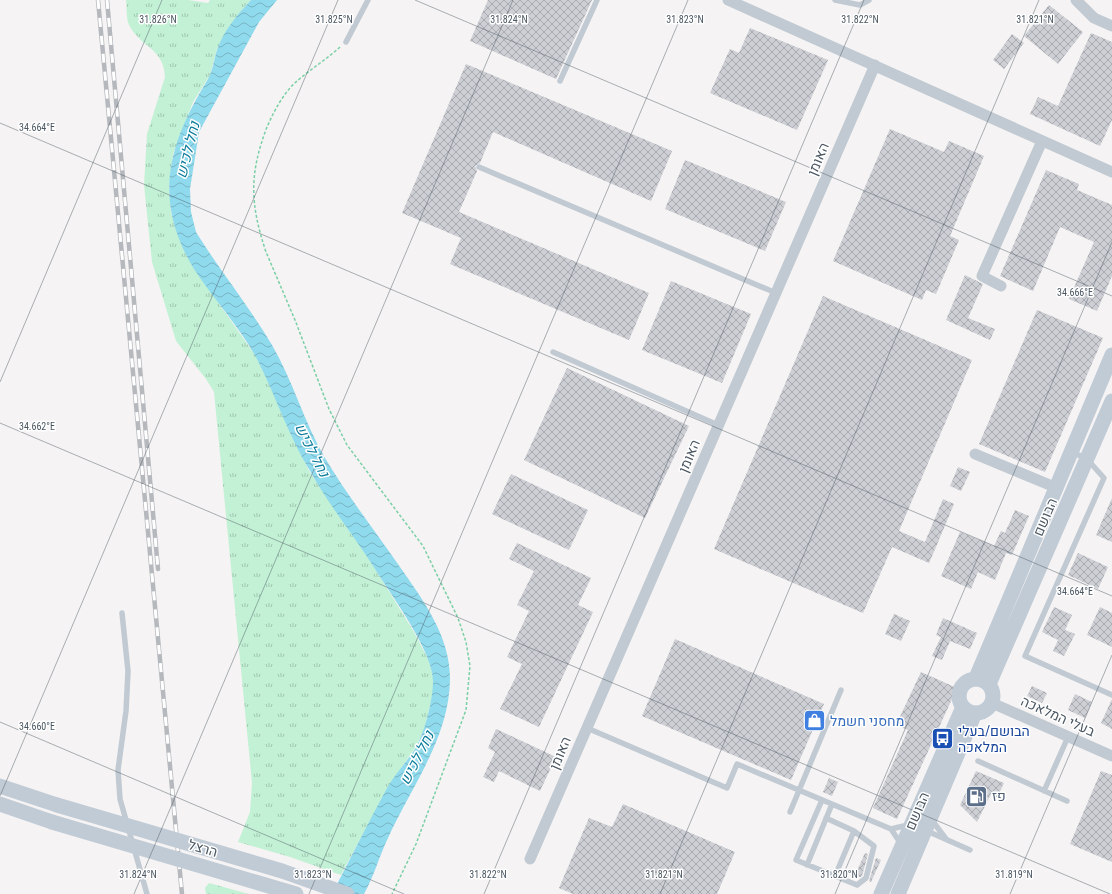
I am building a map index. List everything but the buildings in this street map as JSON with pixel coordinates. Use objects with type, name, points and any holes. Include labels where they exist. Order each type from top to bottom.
[{"type":"street","points":[[728,0],[1112,172]]},
{"type":"street","points":[[1076,0],[1094,18],[1112,26]]},
{"type":"street","name":"האומן","points":[[530,860],[875,65]]},
{"type":"street","points":[[1001,286],[982,276],[1042,141]]},
{"type":"street","name":"הבושם","points":[[982,681],[1057,488],[1112,355]]},
{"type":"street","name":"הבושם","points":[[982,681],[1087,459],[1112,401]]},
{"type":"street","points":[[975,454],[1057,488]]},
{"type":"street","points":[[982,681],[993,693],[992,703],[985,711],[969,710],[959,696],[960,690],[966,682],[982,681]]},
{"type":"street","name":"בעלי המלאכה","points":[[992,703],[1112,756]]},
{"type":"street","name":"הבושם","points":[[881,894],[914,818],[969,710]]},
{"type":"street","name":"הבושם","points":[[898,894],[928,824],[969,710]]},
{"type":"street","name":"הרצל","points":[[0,786],[57,805],[282,871],[347,894]]},
{"type":"street","name":"הרצל","points":[[0,804],[52,822],[296,894]]},
{"type":"lane","points":[[346,42],[368,0]]},
{"type":"lane","points":[[560,81],[597,0]]},
{"type":"lane","points":[[835,0],[860,5],[869,0]]},
{"type":"lane","points":[[479,168],[776,294]]},
{"type":"lane","points":[[553,352],[718,425]]},
{"type":"lane","points":[[1072,452],[1087,459],[1104,478],[1025,656],[1112,694]]},
{"type":"lane","points":[[122,613],[128,672],[126,711],[118,770],[120,799],[147,894]]},
{"type":"lane","points":[[790,812],[841,690]]},
{"type":"lane","points":[[587,728],[727,788],[737,764],[891,829],[902,846]]},
{"type":"lane","points":[[1044,791],[1068,737]]},
{"type":"lane","points":[[978,761],[1067,801]]},
{"type":"lane","points":[[822,800],[796,860],[857,885],[866,878],[874,846],[854,831],[826,818]]},
{"type":"lane","points":[[807,865],[832,804]]},
{"type":"lane","points":[[891,829],[914,818],[928,824],[948,841],[970,850]]},
{"type":"lane","points":[[928,824],[948,841]]},
{"type":"lane","points":[[835,876],[854,831]]},
{"type":"path","points":[[346,42],[296,81],[279,103],[266,131],[255,165],[253,184],[254,205],[257,226],[266,252],[338,428],[355,458],[423,546],[458,618],[466,642],[470,666],[470,690],[466,710],[416,844],[392,894]]},
{"type":"green space","points":[[126,0],[188,0],[208,3],[210,0],[251,0],[242,10],[217,49],[210,75],[193,102],[173,154],[169,186],[171,213],[194,268],[257,358],[309,471],[364,551],[414,632],[429,661],[433,676],[433,694],[424,730],[415,748],[388,787],[341,875],[290,857],[238,842],[250,812],[252,783],[214,392],[206,379],[176,341],[152,262],[144,185],[147,134],[165,77],[164,67],[161,60],[134,33],[129,25]]},
{"type":"green space","points":[[209,883],[250,894],[206,894],[205,888]]},
{"type":"water","name":"נחל לכיש","points":[[251,0],[277,0],[259,22],[199,132],[190,189],[191,212],[196,232],[254,316],[272,345],[325,458],[434,619],[449,663],[450,678],[444,721],[428,761],[397,819],[364,894],[332,894],[386,790],[419,742],[428,716],[432,697],[433,681],[431,669],[419,639],[410,624],[367,557],[317,484],[302,458],[265,375],[244,337],[194,269],[181,244],[173,219],[169,196],[170,172],[175,149],[183,126],[194,103],[210,76],[217,50],[223,36],[236,17]]},
{"type":"railway","points":[[98,0],[182,894]]},
{"type":"railway","points":[[107,0],[158,569]]},
{"type":"place","name":"מחסני חשמל","points":[[814,721]]},
{"type":"place","name":"הבושם/בעלי המלאכה","points":[[943,739]]},
{"type":"place","name":"פז","points":[[977,796]]}]
